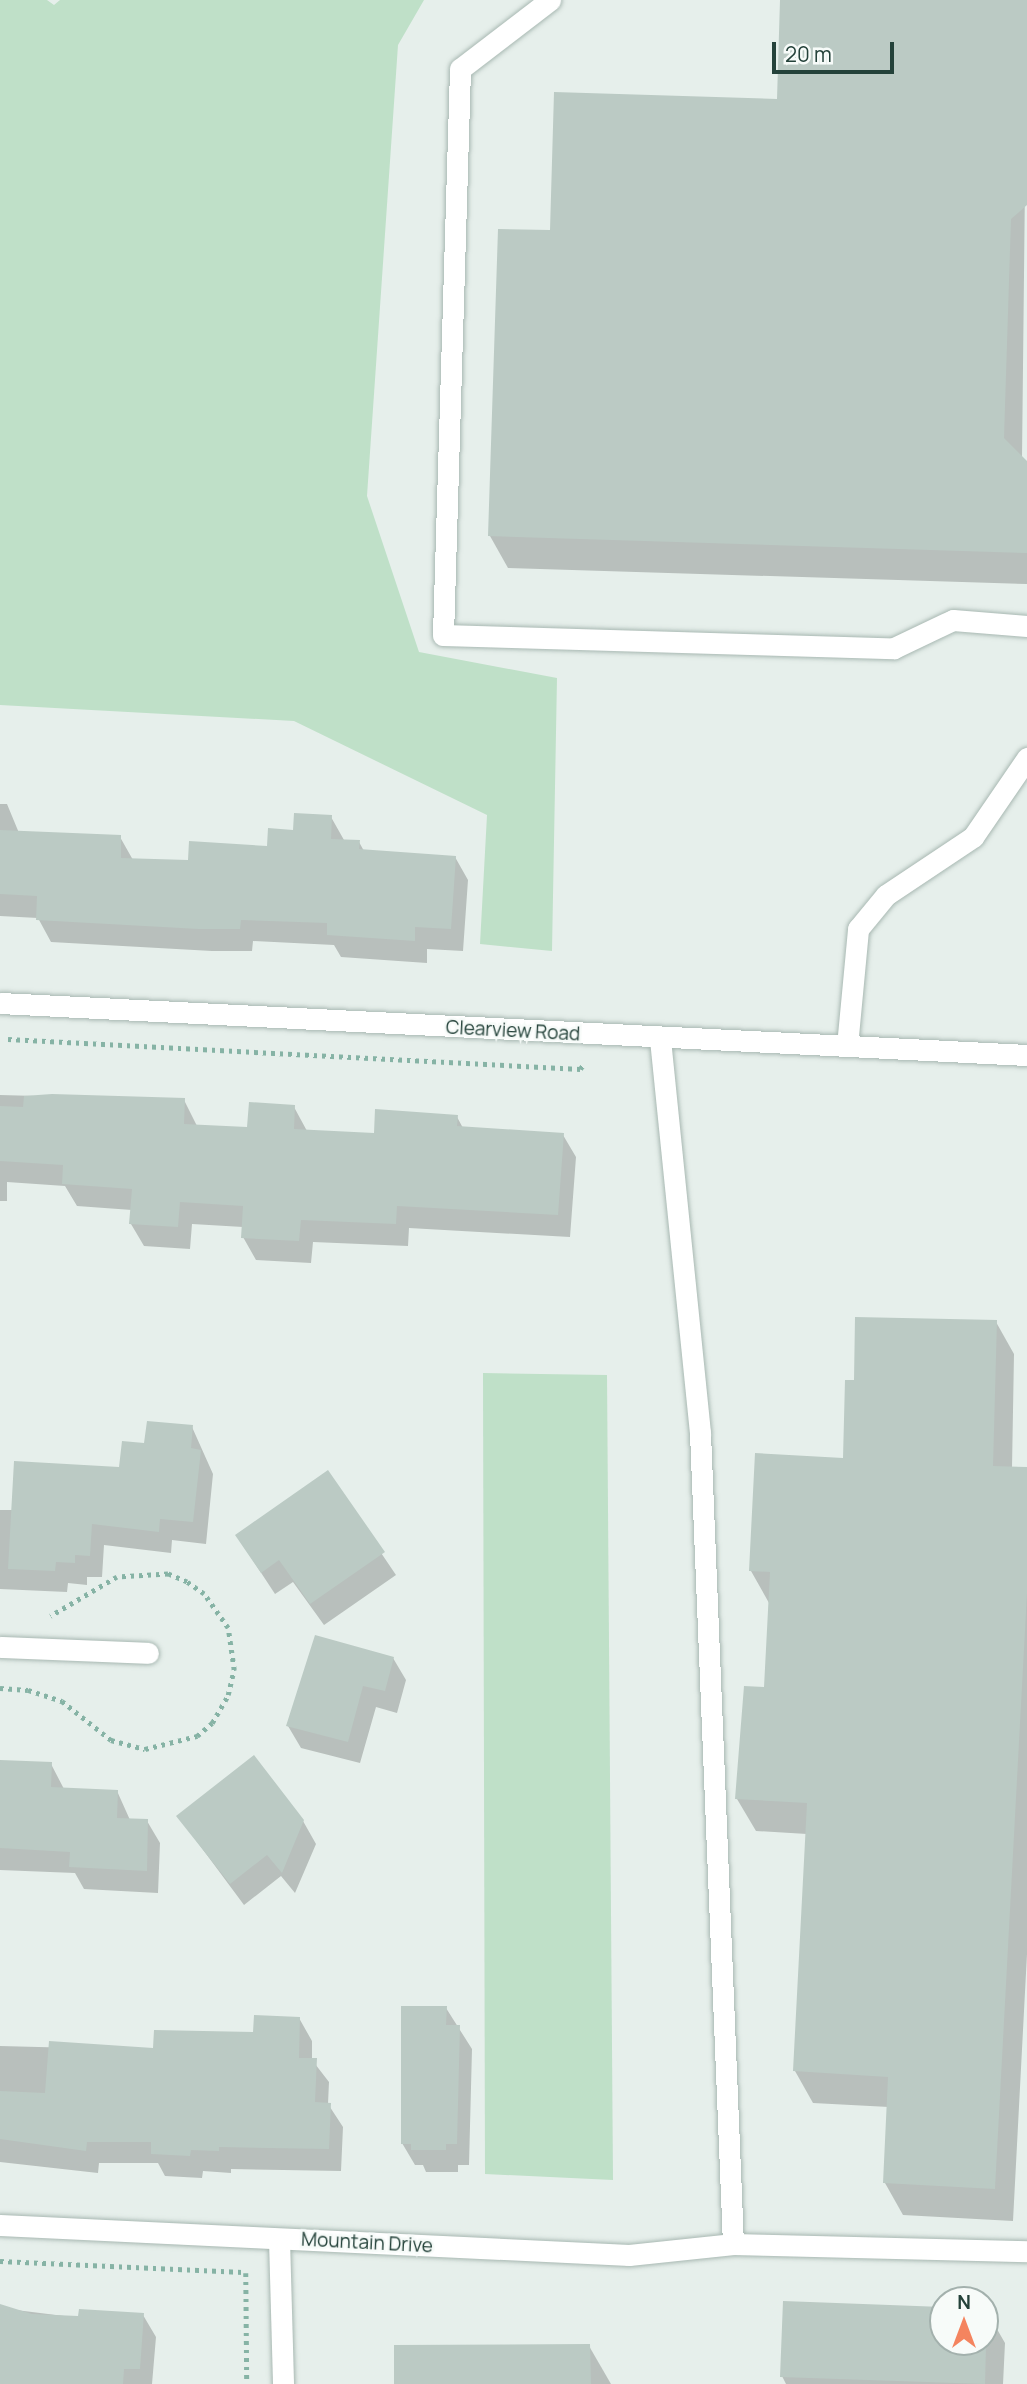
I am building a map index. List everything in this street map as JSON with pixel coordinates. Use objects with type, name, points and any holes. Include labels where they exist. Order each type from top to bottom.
[{"type":"street","points":[[550,0],[460,69],[443,635],[894,648],[953,620],[1027,626]]},
{"type":"street","points":[[847,1046],[858,929],[886,895],[973,837],[1027,758]]},
{"type":"street","name":"Clearview Road","points":[[0,1003],[1027,1055]]},
{"type":"street","points":[[660,1038],[700,1433],[733,2244]]},
{"type":"street","points":[[0,1647],[148,1653]]},
{"type":"street","name":"Mountain Drive","points":[[0,2225],[629,2255],[733,2244],[1027,2251]]},
{"type":"street","points":[[279,2239],[283,2384]]},
{"type":"path","points":[[0,2261],[243,2273]]},
{"type":"green space","points":[[0,0],[47,0],[54,5],[60,0],[424,0],[398,45],[367,496],[419,652],[557,678],[552,951],[480,944],[487,815],[294,721],[0,705]]},
{"type":"green space","points":[[483,1373],[607,1375],[613,2180],[485,2174]]},
{"type":"building","points":[[780,0],[1027,0],[1027,205],[1011,219],[1004,438],[1027,461],[1027,553],[488,536],[498,229],[550,230],[554,92],[777,99]]},
{"type":"building","points":[[294,813],[332,815],[331,839],[360,840],[359,849],[456,856],[451,929],[415,927],[415,941],[327,935],[327,923],[241,920],[240,929],[199,929],[36,920],[37,896],[0,894],[0,830],[121,835],[121,858],[188,860],[189,841],[267,846],[268,828],[293,830]]},
{"type":"building","points":[[52,1094],[185,1098],[184,1124],[247,1127],[249,1102],[295,1105],[294,1129],[374,1133],[375,1109],[458,1115],[457,1126],[564,1133],[558,1215],[397,1206],[396,1224],[301,1220],[299,1241],[241,1238],[243,1206],[180,1202],[178,1227],[129,1224],[132,1189],[62,1184],[63,1165],[0,1161],[0,1106],[23,1107],[24,1096]]},
{"type":"building","points":[[855,1317],[997,1320],[993,1466],[1027,1467],[1027,1593],[995,2189],[883,2183],[888,2077],[793,2071],[807,1803],[735,1799],[744,1686],[764,1687],[770,1572],[749,1571],[755,1453],[843,1458],[845,1380],[854,1380]]},
{"type":"building","points":[[147,1421],[193,1425],[191,1448],[201,1450],[193,1522],[160,1519],[159,1532],[92,1524],[90,1556],[75,1555],[75,1563],[56,1562],[55,1571],[8,1569],[14,1461],[119,1467],[122,1441],[144,1443]]},
{"type":"building","points":[[328,1470],[385,1552],[310,1604],[279,1560],[261,1573],[235,1535]]},
{"type":"building","points":[[315,1635],[394,1657],[385,1691],[363,1686],[348,1742],[286,1726]]},
{"type":"building","points":[[254,1755],[304,1820],[282,1873],[267,1855],[230,1884],[176,1816]]},
{"type":"building","points":[[0,1760],[52,1762],[51,1787],[118,1790],[117,1818],[148,1819],[147,1871],[69,1867],[70,1852],[0,1848]]},
{"type":"building","points":[[401,2006],[447,2006],[446,2025],[460,2025],[457,2144],[446,2144],[446,2150],[411,2150],[411,2144],[401,2144]]},
{"type":"building","points":[[254,2015],[300,2017],[299,2058],[317,2058],[315,2102],[331,2103],[329,2149],[219,2147],[219,2151],[191,2150],[190,2156],[151,2154],[151,2142],[87,2142],[86,2151],[0,2139],[0,2091],[45,2093],[49,2041],[153,2048],[154,2030],[253,2032]]},
{"type":"building","points":[[783,2301],[929,2306],[929,2356],[986,2356],[985,2384],[780,2377]]},
{"type":"building","points":[[0,2304],[32,2314],[78,2316],[79,2309],[144,2313],[140,2369],[124,2369],[123,2384],[0,2384]]},
{"type":"building","points":[[590,2344],[591,2384],[394,2384],[394,2345]]}]
